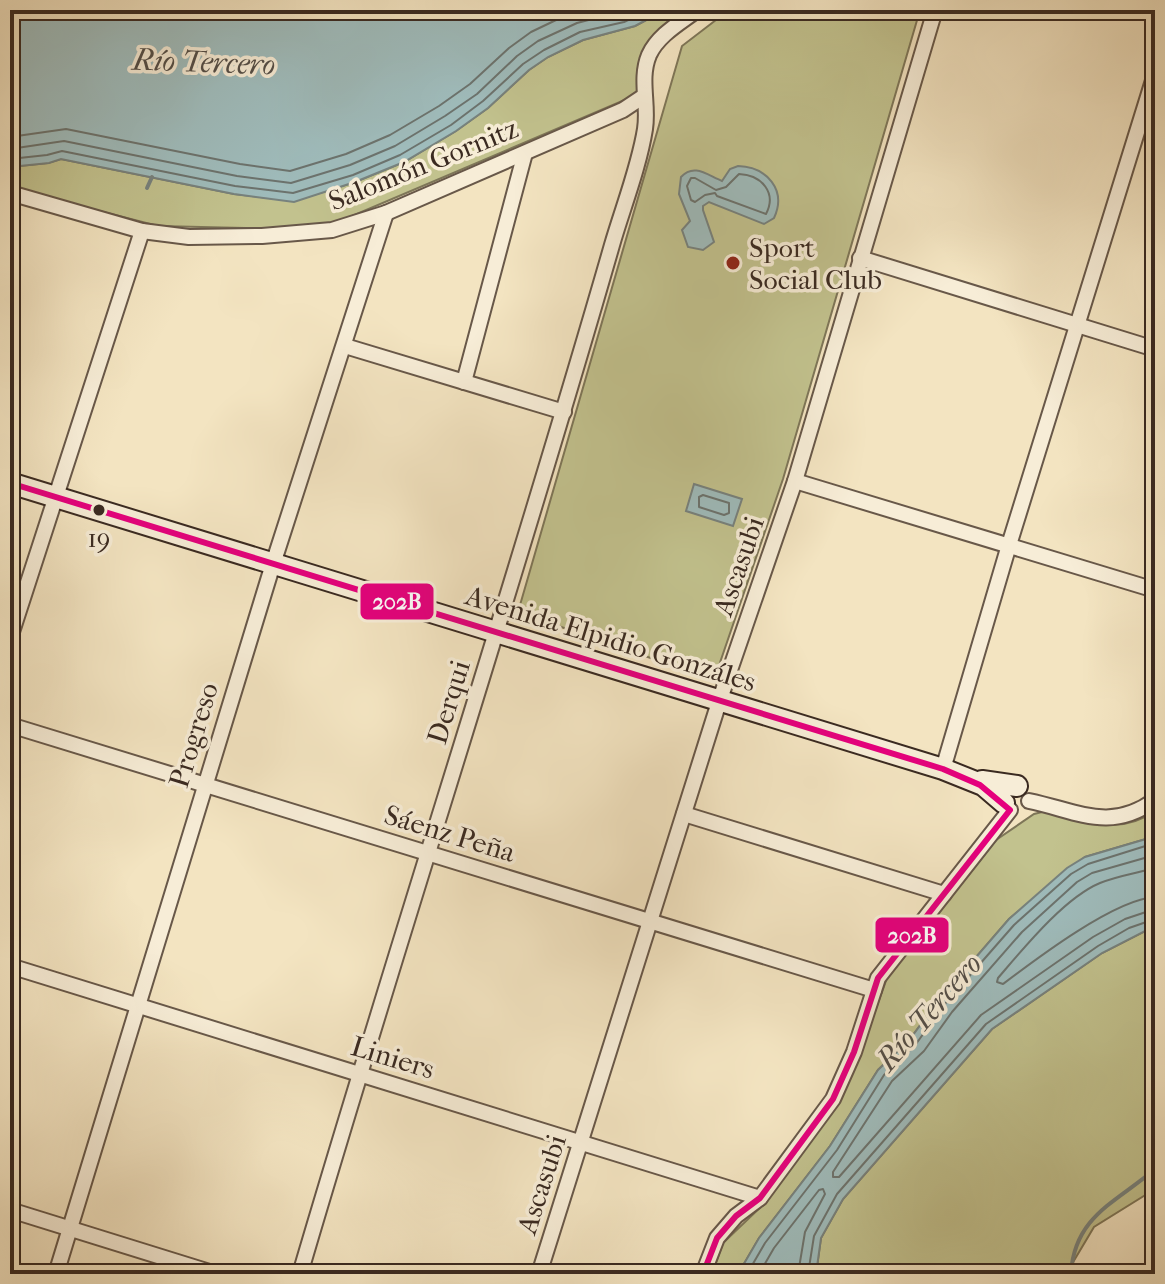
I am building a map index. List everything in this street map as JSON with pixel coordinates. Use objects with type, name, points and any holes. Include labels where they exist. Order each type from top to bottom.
[{"type":"main road","name":"Avenida Elpidio Gonzáles","points":[[10,483],[943,769],[991,790],[1007,807]]},
{"type":"main road","points":[[974,780],[1023,794]]},
{"type":"street","points":[[644,96],[645,71],[654,45],[697,10]]},
{"type":"street","name":"Ascasubi","points":[[539,1274],[719,702],[795,481],[935,10]]},
{"type":"street","points":[[943,769],[1009,545],[1150,104],[1155,74]]},
{"type":"street","name":"Salomón Gornitz","points":[[10,193],[142,231],[189,237],[332,230],[386,213],[623,110],[644,96]]},
{"type":"street","name":"Derqui","points":[[300,1274],[358,1074],[564,412],[645,129],[644,96]]},
{"type":"street","points":[[464,382],[525,153]]},
{"type":"street","name":"Progreso","points":[[56,1274],[273,564],[386,213]]},
{"type":"street","points":[[10,638],[142,231]]},
{"type":"street","points":[[860,258],[1155,349]]},
{"type":"street","points":[[345,346],[564,412]]},
{"type":"street","points":[[795,481],[1155,590]]},
{"type":"street","name":"Sáenz Peña","points":[[10,725],[874,990]]},
{"type":"street","points":[[703,1274],[717,1238],[736,1216],[760,1198],[833,1099],[885,968],[1007,807],[1006,791],[1106,819],[1129,815],[1155,800]]},
{"type":"street","points":[[1007,807],[1024,810],[1023,794]]},
{"type":"street","points":[[684,814],[944,894]]},
{"type":"street","name":"Liniers","points":[[10,966],[760,1198]]},
{"type":"street","points":[[10,1210],[216,1274]]},
{"type":"green space","points":[[665,10],[683,10],[653,37],[640,89],[627,99],[338,222],[294,229],[158,226],[10,188],[13,179],[10,179],[10,167],[61,159],[234,194],[294,201],[355,182],[404,162],[488,108],[529,70],[548,57],[583,40],[635,26]]},
{"type":"green space","name":"Sport Social Club","points":[[729,10],[920,10],[783,479],[714,680],[518,612],[682,46]]},
{"type":"green space","points":[[1046,811],[1114,825],[1141,819],[1155,811],[1155,834],[1085,857],[1009,919],[938,1001],[910,1039],[878,1070],[830,1146],[759,1238],[738,1274],[712,1274],[723,1243],[766,1202],[837,1105],[856,1065],[887,978],[996,840],[1034,814]]},
{"type":"green space","points":[[1155,926],[1155,1189],[1094,1227],[1066,1274],[816,1274],[821,1238],[843,1199],[992,1029],[1102,953]]},
{"type":"water","name":"Río Tercero","points":[[10,10],[665,10],[635,26],[583,40],[548,57],[529,70],[488,108],[404,162],[294,202],[234,194],[61,159],[10,167]]},
{"type":"water","points":[[738,166],[758,171],[772,182],[778,198],[774,218],[764,224],[709,202],[703,210],[714,242],[703,250],[688,247],[682,230],[690,221],[679,194],[681,177],[696,171],[722,181],[730,169]]},
{"type":"water","points":[[694,484],[742,499],[733,526],[686,511]]},
{"type":"water","points":[[1155,834],[1155,926],[1102,953],[992,1029],[843,1199],[821,1238],[816,1274],[738,1274],[759,1238],[830,1146],[878,1070],[910,1039],[938,1001],[1009,919],[1067,868],[1085,857]]},
{"type":"waterway","points":[[147,188],[152,177]]},
{"type":"waterway","points":[[1071,1274],[1074,1254],[1089,1224],[1155,1169]]},
{"type":"transit line","name":"202B","points":[[10,483],[943,769],[980,785],[1010,810],[878,978],[854,1052],[833,1099],[760,1198],[736,1216],[717,1238],[703,1274]]},
{"type":"place","name":"Sport Social Club","points":[[733,263]]},
{"type":"place","name":"19","points":[[99,510]]}]
